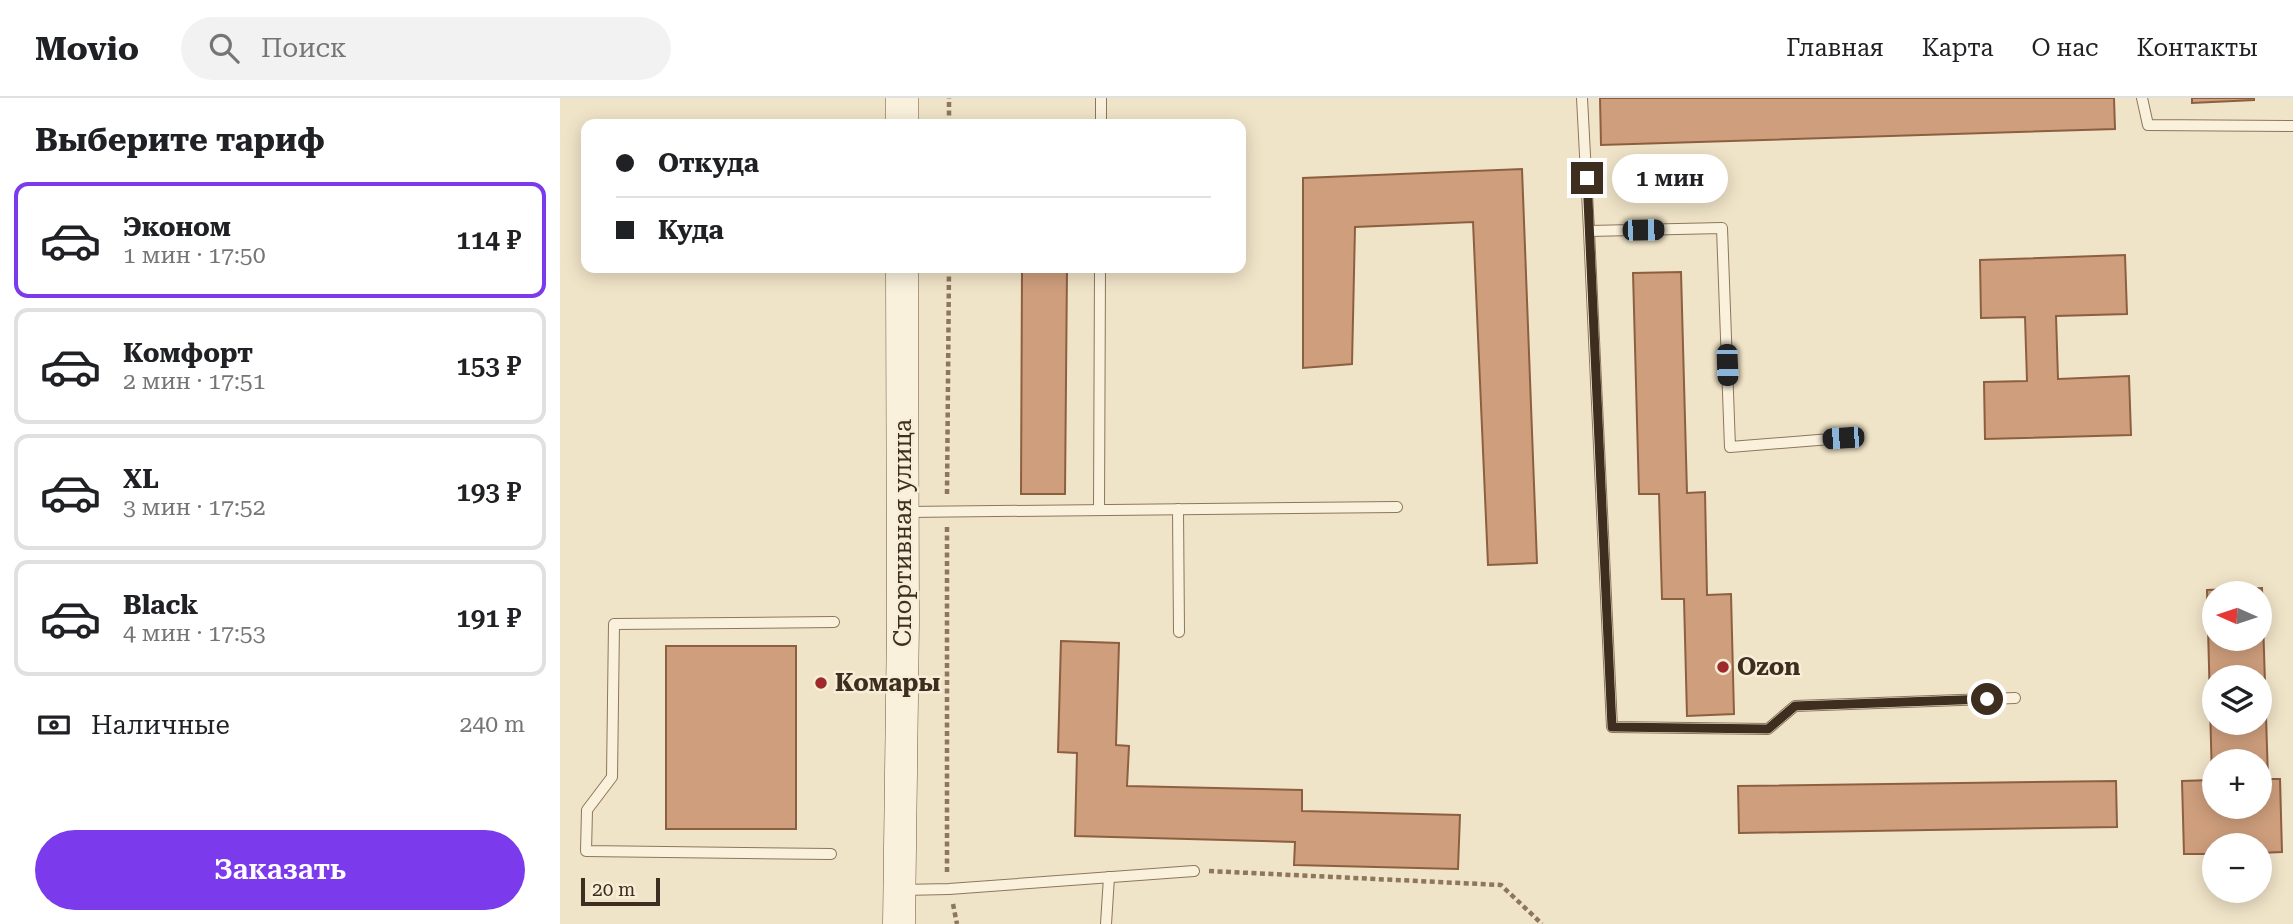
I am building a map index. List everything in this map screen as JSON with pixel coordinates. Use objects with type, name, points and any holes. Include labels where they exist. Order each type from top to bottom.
[{"type":"street","points":[[902,98],[902,119]]},
{"type":"street","name":"Спортивная улица","points":[[899,924],[902,273]]},
{"type":"lane","points":[[1101,98],[1101,119]]},
{"type":"lane","points":[[1582,98],[1612,727],[1768,729],[1795,706],[2015,698]]},
{"type":"lane","points":[[2142,98],[2148,125],[2293,126]]},
{"type":"lane","points":[[1589,231],[1722,228],[1730,447],[1843,438]]},
{"type":"lane","points":[[1099,510],[1100,273]]},
{"type":"lane","points":[[903,512],[1397,507]]},
{"type":"lane","points":[[1178,509],[1179,632]]},
{"type":"lane","points":[[831,854],[586,851],[587,810],[612,777],[614,624],[834,622]]},
{"type":"lane","points":[[899,890],[949,889],[1194,871]]},
{"type":"lane","points":[[1106,924],[1109,877]]},
{"type":"path","points":[[949,98],[949,119]]},
{"type":"path","points":[[948,273],[946,863],[957,924]]},
{"type":"path","points":[[1194,871],[1501,885],[1542,924]]},
{"type":"building","points":[[1600,98],[2114,98],[2115,129],[1601,145]]},
{"type":"building","points":[[2192,98],[2254,98],[2254,100],[2192,103]]},
{"type":"building","points":[[1522,169],[1537,563],[1488,565],[1473,222],[1355,227],[1352,364],[1303,368],[1303,178]]},
{"type":"building","points":[[2125,255],[2127,314],[2056,316],[2058,379],[2129,376],[2131,435],[1985,439],[1984,382],[2027,381],[2025,317],[1981,318],[1980,260]]},
{"type":"building","points":[[1681,272],[1687,493],[1705,492],[1707,595],[1731,594],[1734,714],[1687,716],[1684,599],[1662,599],[1659,494],[1639,494],[1633,273]]},
{"type":"building","points":[[1022,273],[1067,273],[1065,494],[1021,494]]},
{"type":"building","points":[[1061,641],[1119,643],[1116,745],[1129,746],[1127,786],[1302,790],[1302,811],[1460,815],[1458,869],[1294,865],[1295,842],[1075,836],[1077,753],[1058,752]]},
{"type":"building","points":[[666,646],[796,646],[796,829],[666,829]]},
{"type":"building","points":[[2209,651],[2264,651],[2264,665],[2209,665]]},
{"type":"building","points":[[2211,735],[2267,735],[2267,749],[2211,749]]},
{"type":"building","points":[[2272,779],[2280,779],[2282,852],[2272,852],[2272,833],[2202,833],[2202,854],[2184,854],[2182,781],[2202,780],[2202,819],[2272,819]]},
{"type":"building","points":[[2116,781],[2117,827],[1739,833],[1738,786]]},
{"type":"place","name":"Ozon","points":[[1723,667]]},
{"type":"place","name":"Комары","points":[[821,683]]},
{"type":"route","points":[[1587,178],[1612,727],[1768,729],[1795,706],[1987,699]]}]
